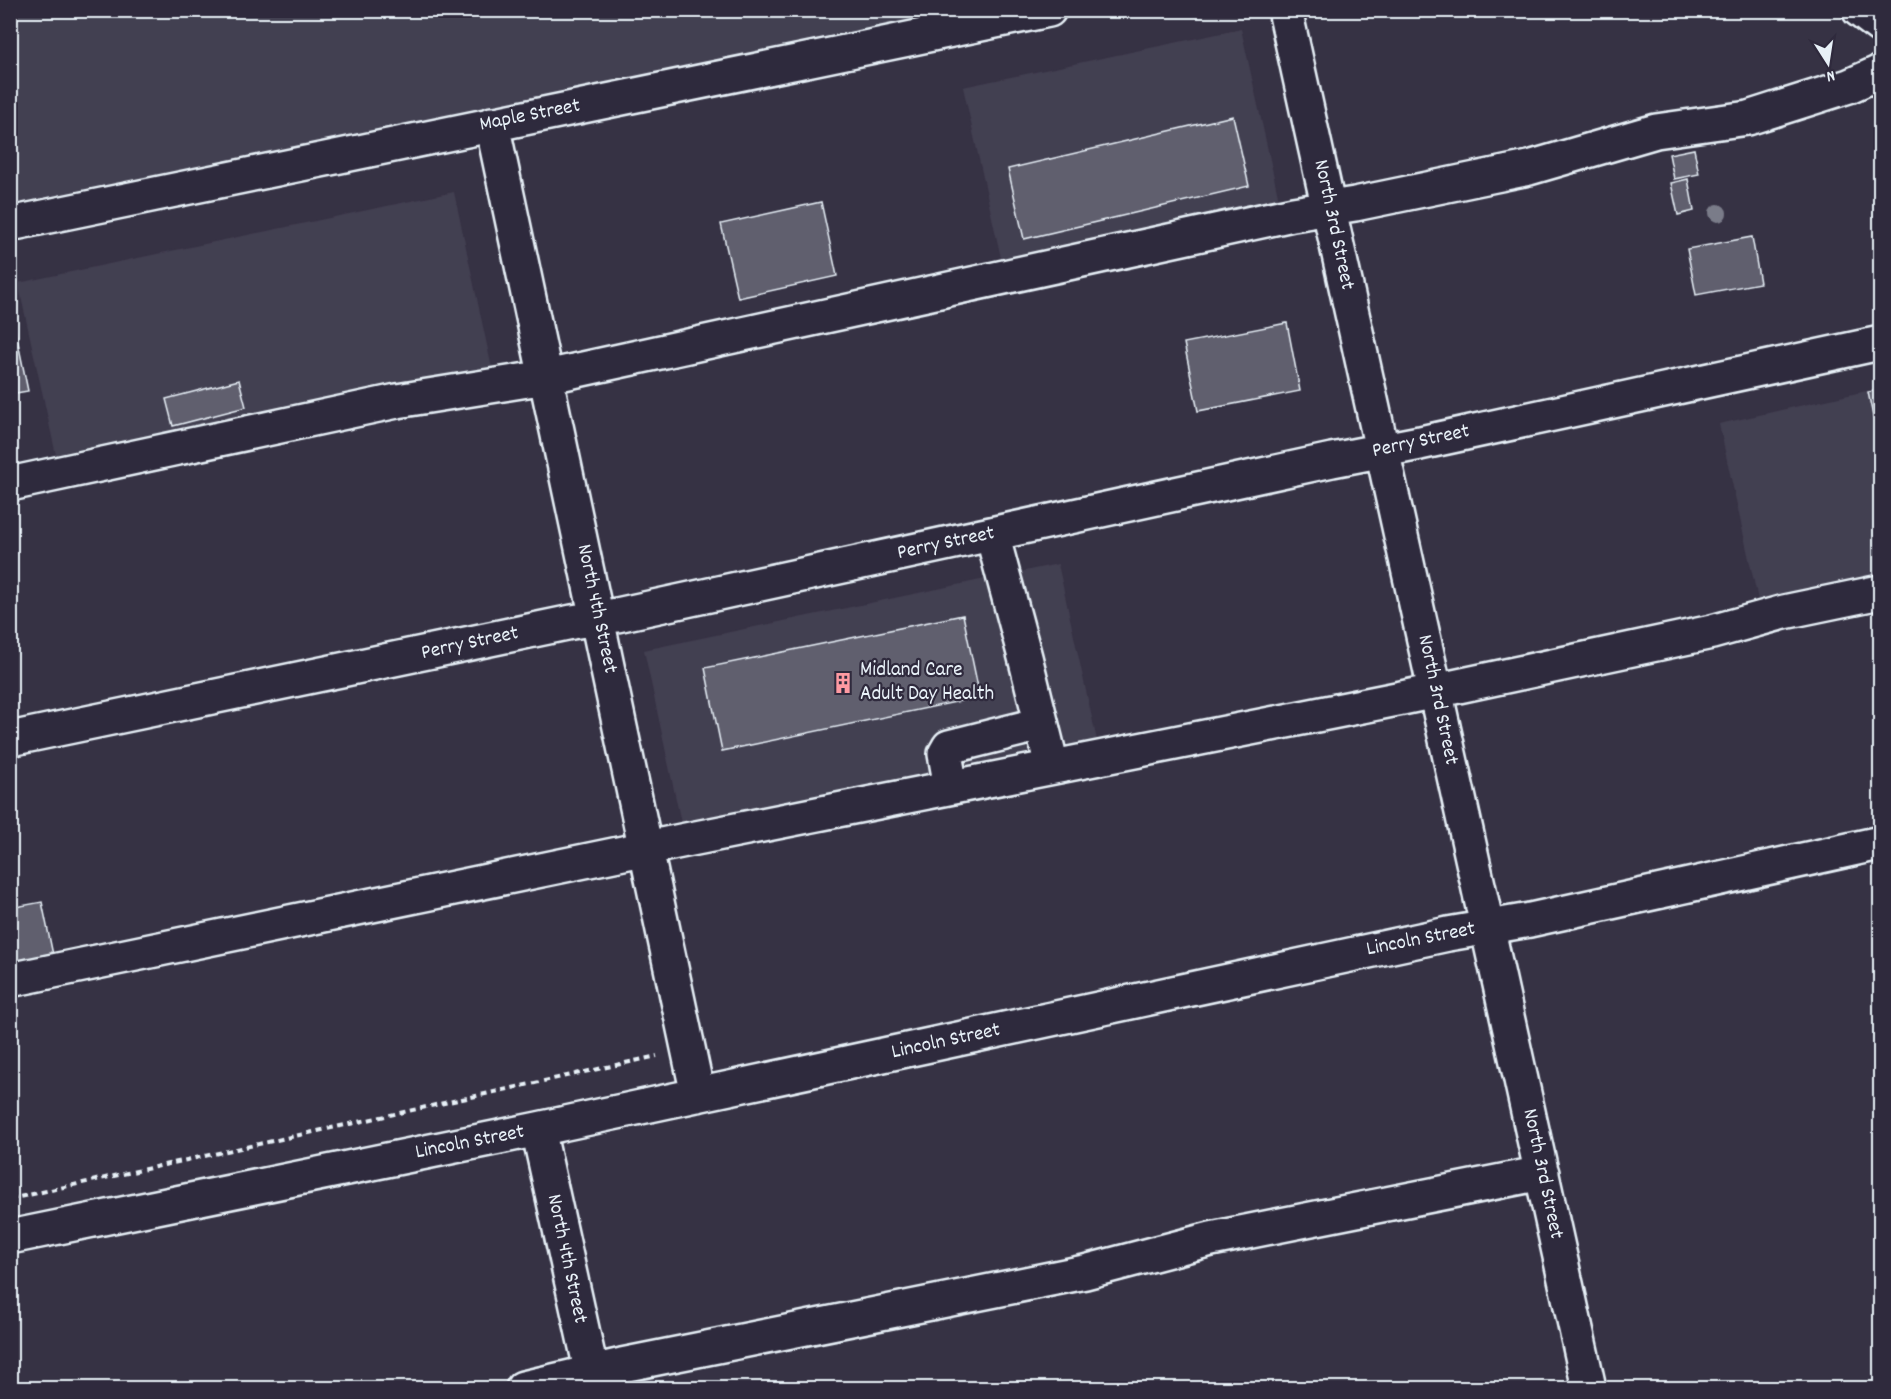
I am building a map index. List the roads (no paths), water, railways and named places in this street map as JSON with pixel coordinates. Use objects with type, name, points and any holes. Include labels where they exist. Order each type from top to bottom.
[{"type":"street","name":"Maple Street","points":[[10,224],[1049,10]]},
{"type":"street","name":"North 3rd Street","points":[[1286,10],[1589,1389]]},
{"type":"street","points":[[1860,10],[1881,26]]},
{"type":"street","points":[[10,484],[397,401],[546,377],[1293,214],[1530,168],[1656,131],[1748,117],[1850,86],[1881,72]]},
{"type":"street","name":"North 4th Street","points":[[492,124],[698,1095]]},
{"type":"street","name":"Perry Street","points":[[10,740],[598,618],[1881,344]]},
{"type":"street","points":[[992,534],[1052,766]]},
{"type":"street","points":[[10,980],[1052,766],[1435,691],[1712,632],[1784,612],[1881,592]]},
{"type":"street","points":[[951,787],[945,754],[949,747],[1041,724]]},
{"type":"street","name":"Lincoln Street","points":[[10,1237],[538,1129],[1448,934],[1530,920],[1881,843]]},
{"type":"street","name":"North 4th Street","points":[[538,1129],[593,1380]]},
{"type":"street","points":[[523,1389],[564,1380],[593,1380],[1085,1272],[1223,1236],[1542,1173]]},
{"type":"place","name":"Midland Care Adult Day Health","points":[[843,683]]}]
